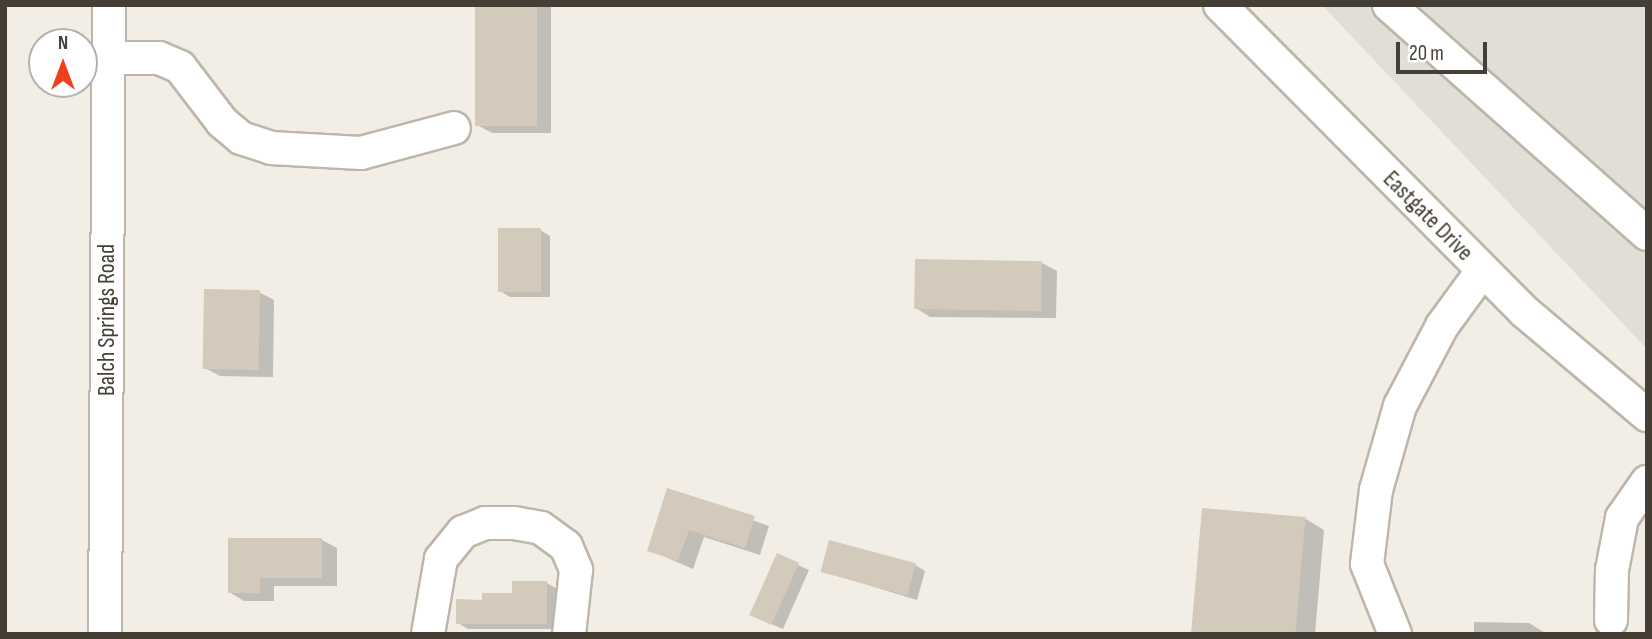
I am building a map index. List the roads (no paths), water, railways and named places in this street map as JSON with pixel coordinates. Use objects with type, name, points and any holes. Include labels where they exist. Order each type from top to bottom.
[{"type":"street","name":"Balch Springs Road","points":[[106,634],[109,5]]},
{"type":"street","points":[[1389,5],[1647,234]]},
{"type":"street","name":"Eastgate Drive","points":[[1227,7],[1264,54],[1483,270],[1647,415]]},
{"type":"street","points":[[109,58],[159,58],[180,67],[222,122],[241,138],[271,148],[362,153],[454,128]]},
{"type":"street","points":[[1395,634],[1367,564],[1376,490],[1399,406],[1442,326],[1483,270]]},
{"type":"street","points":[[1611,620],[1612,570],[1622,518],[1647,482]]},
{"type":"street","points":[[428,634],[441,559],[463,532],[485,523],[514,523],[541,528],[566,546],[576,570],[569,634]]}]
